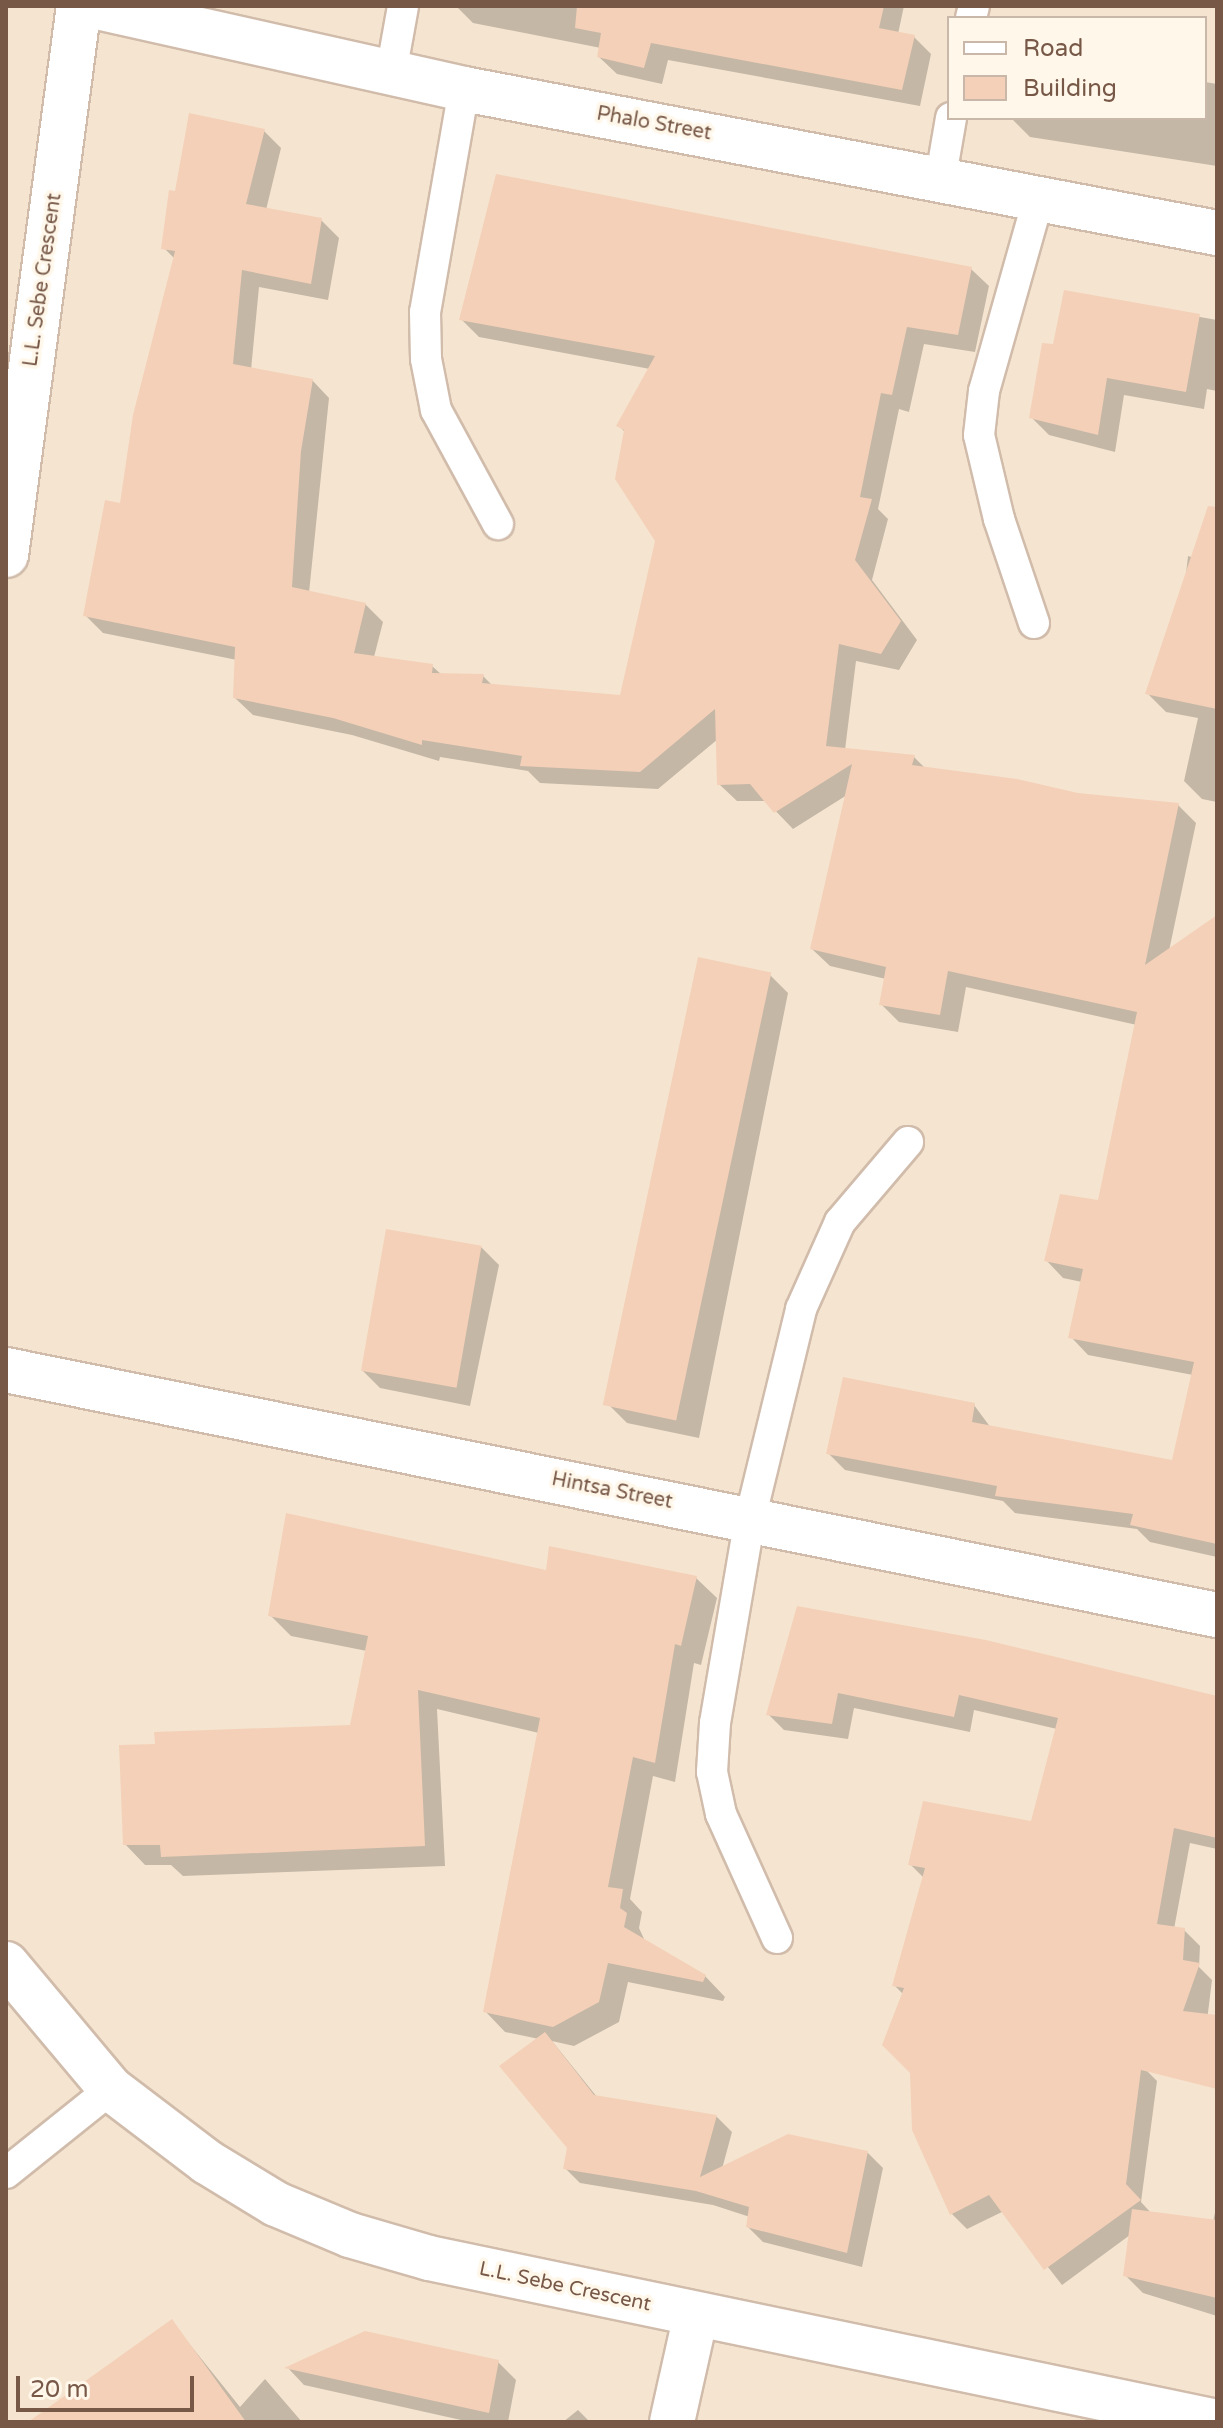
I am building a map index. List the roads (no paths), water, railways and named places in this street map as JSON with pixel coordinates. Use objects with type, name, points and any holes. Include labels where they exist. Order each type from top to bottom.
[{"type":"street","name":"L.L. Sebe Crescent","points":[[6,555],[79,6]]},
{"type":"street","name":"Phalo Street","points":[[93,6],[464,89],[941,176],[1217,233]]},
{"type":"street","name":"Hintsa Street","points":[[6,1370],[1217,1615]]},
{"type":"street","name":"L.L. Sebe Crescent","points":[[6,1964],[111,2089],[207,2162],[276,2204],[350,2235],[429,2258],[1217,2422]]},
{"type":"street","points":[[672,2422],[696,2315]]},
{"type":"lane","points":[[391,73],[403,6]]},
{"type":"lane","points":[[464,89],[425,312],[426,359],[436,410],[498,524]]},
{"type":"lane","points":[[941,176],[951,120]]},
{"type":"lane","points":[[1034,623],[991,492],[979,435],[984,391],[1039,197]]},
{"type":"lane","points":[[777,1938],[737,1858],[712,1772],[715,1723],[750,1519],[801,1309],[819,1261],[840,1222],[908,1142]]},
{"type":"lane","points":[[6,2173],[111,2089]]}]
